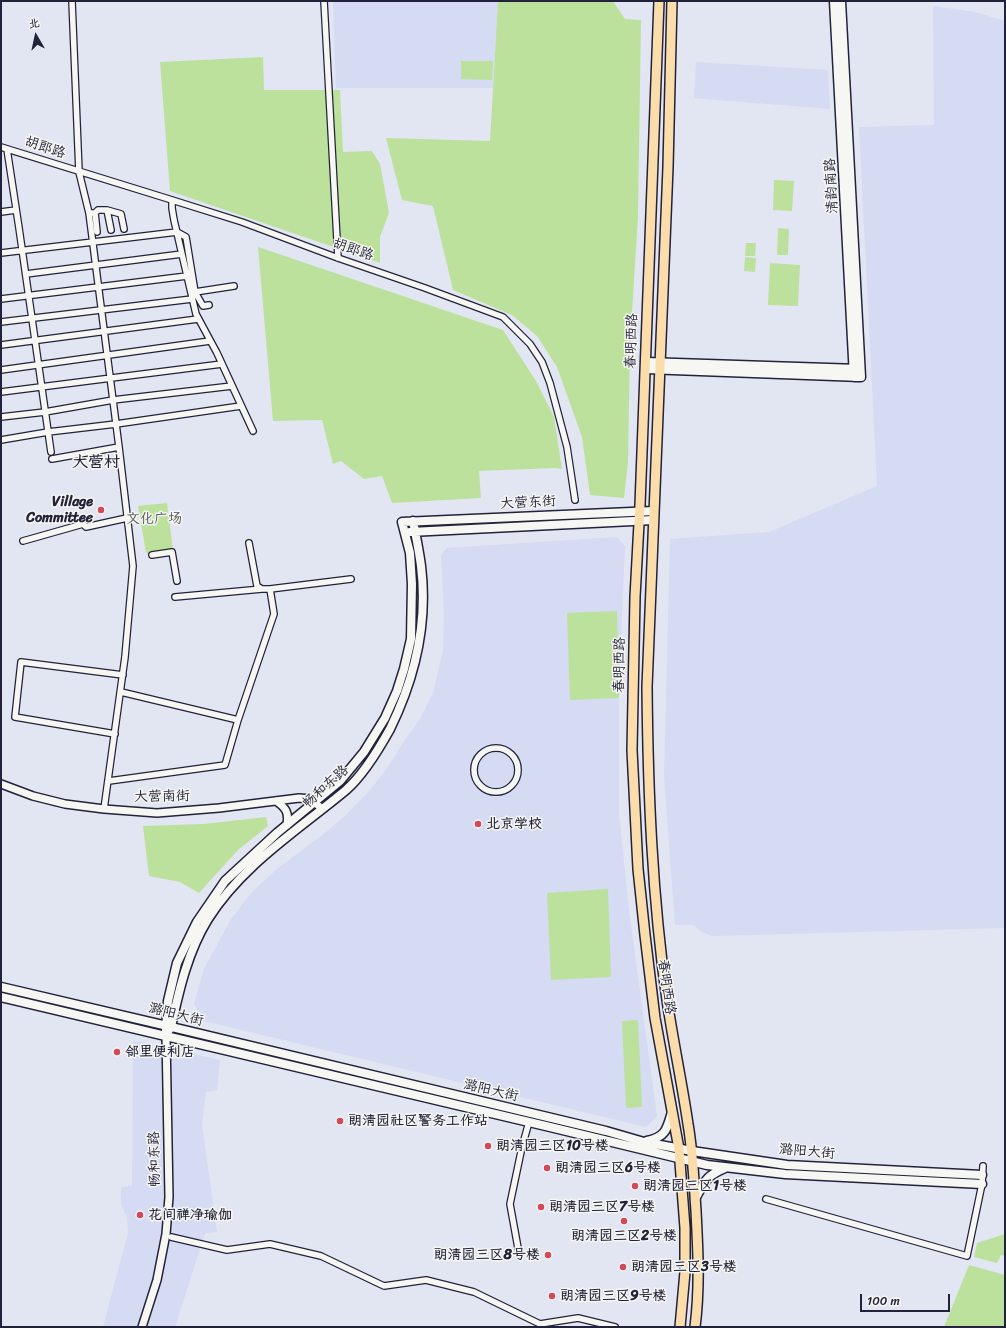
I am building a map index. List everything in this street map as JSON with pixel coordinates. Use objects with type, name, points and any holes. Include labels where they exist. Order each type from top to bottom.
[{"type":"main road","name":"春明西路","points":[[659,1],[640,516],[635,597],[632,750],[636,846],[644,935],[655,1018],[679,1153],[685,1228],[685,1272],[680,1327]]},
{"type":"main road","name":"春明西路","points":[[672,1],[668,160],[647,687],[647,767],[654,895],[667,1000],[688,1122],[693,1161],[699,1263],[695,1327]]},
{"type":"main road","name":"清韵南路","points":[[834,1],[856,372]]},
{"type":"main road","name":"清韵南路","points":[[841,1],[856,372]]},
{"type":"main road","points":[[646,366],[856,372]]},
{"type":"main road","name":"大营东街","points":[[405,532],[654,515]]},
{"type":"main road","name":"大营东街","points":[[402,522],[640,516]]},
{"type":"main road","name":"畅和东路","points":[[166,1036],[194,947],[208,919],[232,886],[259,859],[348,788],[366,767],[382,743],[400,709],[411,679],[423,619],[422,567],[413,521]]},
{"type":"main road","name":"畅和东路","points":[[169,1026],[168,1001],[177,963],[197,922],[225,880],[287,825],[340,781],[364,752],[385,718],[397,691],[411,639],[412,598],[410,553],[402,522]]},
{"type":"main road","name":"潞阳大街","points":[[1,987],[606,1131],[679,1153],[693,1161],[707,1165],[785,1174],[982,1179]]},
{"type":"main road","name":"潞阳大街","points":[[1,997],[529,1122],[679,1153],[692,1152],[787,1165],[982,1179]]},
{"type":"main road","points":[[670,1100],[677,1107],[679,1124],[683,1126],[688,1122]]},
{"type":"main road","points":[[644,1142],[659,1138],[668,1126],[672,1111]]},
{"type":"main road","points":[[695,1199],[706,1178],[713,1173],[726,1168]]},
{"type":"street","points":[[72,1],[79,172],[97,232]]},
{"type":"street","points":[[324,1],[338,258]]},
{"type":"street","points":[[4,148],[26,274],[51,455],[119,447]]},
{"type":"street","name":"胡郎路","points":[[4,148],[242,222],[503,317],[530,344],[542,362],[550,383],[567,447],[575,500]]},
{"type":"street","points":[[172,200],[172,208],[177,232],[196,314],[222,364],[253,431]]},
{"type":"street","points":[[1,212],[16,210]]},
{"type":"street","points":[[92,213],[98,210],[107,210],[121,214],[124,229]]},
{"type":"street","points":[[107,210],[111,230]]},
{"type":"street","points":[[92,213],[92,241],[133,566],[123,676],[104,809]]},
{"type":"street","points":[[1,253],[177,232],[186,237],[195,292],[203,306],[209,305]]},
{"type":"street","points":[[26,274],[182,254]]},
{"type":"street","points":[[1,299],[187,276]]},
{"type":"street","points":[[195,292],[234,286]]},
{"type":"street","points":[[1,322],[192,299]]},
{"type":"street","points":[[1,345],[198,319]]},
{"type":"street","points":[[1,370],[210,341]]},
{"type":"street","points":[[1,392],[222,364]]},
{"type":"street","points":[[1,417],[45,412],[113,400],[232,386]]},
{"type":"street","points":[[1,440],[48,432],[241,406]]},
{"type":"street","points":[[23,541],[83,524],[86,527],[127,518]]},
{"type":"street","points":[[249,543],[258,586],[262,589]]},
{"type":"street","points":[[152,555],[172,552],[177,581]]},
{"type":"street","points":[[175,597],[270,589],[351,579]]},
{"type":"street","points":[[108,781],[225,765],[238,720],[274,614],[270,589]]},
{"type":"street","points":[[115,734],[15,717],[22,662],[123,676]]},
{"type":"street","points":[[121,692],[238,720]]},
{"type":"street","points":[[494,748],[501,749],[513,755],[518,768],[518,775],[511,786],[504,790],[497,792],[489,791],[478,781],[475,774],[477,760],[487,750],[494,748]]},
{"type":"street","name":"大营南街","points":[[1,784],[33,796],[65,804],[157,813],[299,798],[311,799],[315,802]]},
{"type":"street","points":[[276,801],[283,806],[286,811],[288,819],[287,825]]},
{"type":"street","points":[[315,802],[322,809]]},
{"type":"street","name":"畅和东路","points":[[142,1327],[157,1280],[167,1226],[169,1197],[166,1036]]},
{"type":"street","points":[[518,1248],[510,1204],[529,1122]]},
{"type":"street","points":[[766,1200],[967,1256],[982,1179],[983,1166]]},
{"type":"street","points":[[171,1236],[227,1250],[270,1244],[321,1256],[384,1286],[426,1280],[474,1292],[540,1324],[578,1318],[615,1327]]},
{"type":"shaded area","points":[[333,1],[498,1],[493,88],[336,88]]},
{"type":"shaded area","points":[[933,6],[975,12],[1005,21],[1005,928],[712,936],[702,932],[694,925],[675,925],[664,777],[670,539],[769,532],[877,486],[859,127],[934,125]]},
{"type":"shaded area","points":[[696,62],[828,70],[830,109],[694,98]]},
{"type":"shaded area","name":"北京学校","points":[[617,537],[625,546],[619,686],[619,813],[629,910],[657,1116],[646,1127],[204,1021],[194,1004],[204,969],[231,919],[253,891],[277,869],[325,833],[346,815],[371,789],[388,767],[420,719],[433,693],[443,651],[444,615],[441,555],[447,548]]},
{"type":"shaded area","points":[[133,1041],[148,1043],[153,1053],[176,1059],[185,1052],[220,1060],[217,1090],[206,1092],[202,1125],[217,1232],[205,1233],[175,1327],[103,1327],[128,1233],[127,1217],[121,1205],[121,1187],[132,1186]]},
{"type":"green space","points":[[498,1],[613,1],[625,19],[641,20],[638,216],[630,345],[628,462],[624,498],[590,495],[582,437],[557,367],[537,336],[512,315],[453,290],[433,206],[402,200],[386,138],[490,141]]},
{"type":"green space","points":[[263,57],[264,90],[340,90],[343,152],[372,151],[380,164],[389,213],[380,237],[380,263],[170,191],[160,62]]},
{"type":"green space","points":[[461,61],[493,61],[492,80],[461,79]]},
{"type":"green space","points":[[774,180],[794,181],[792,211],[773,210]]},
{"type":"green space","points":[[778,228],[789,229],[788,255],[777,255]]},
{"type":"green space","points":[[746,243],[756,243],[755,256],[745,256]]},
{"type":"green space","points":[[258,247],[503,330],[536,381],[554,417],[562,469],[479,471],[481,498],[392,503],[382,476],[364,479],[341,461],[333,464],[322,420],[273,421]]},
{"type":"green space","points":[[745,257],[756,258],[755,272],[744,271]]},
{"type":"green space","points":[[770,263],[800,265],[798,306],[768,305]]},
{"type":"green space","name":"文化广场","points":[[167,503],[173,550],[146,553],[138,506]]},
{"type":"green space","points":[[617,611],[619,698],[570,700],[567,613]]},
{"type":"green space","points":[[266,817],[268,826],[238,850],[199,893],[180,882],[149,876],[143,826],[204,824]]},
{"type":"green space","points":[[608,889],[611,977],[551,980],[547,893]]},
{"type":"green space","points":[[638,1020],[642,1107],[626,1108],[622,1021]]},
{"type":"green space","points":[[1005,1234],[1005,1256],[1001,1255],[997,1263],[974,1257],[977,1243]]},
{"type":"green space","points":[[969,1265],[1005,1275],[1005,1327],[944,1327]]},
{"type":"place","name":"Village Committee","points":[[101,510]]},
{"type":"place","name":"北京学校","points":[[478,824]]},
{"type":"place","name":"邻里便利店","points":[[117,1052]]},
{"type":"place","name":"朗清园社区警务工作站","points":[[340,1121]]},
{"type":"place","name":"朗清园三区10号楼","points":[[488,1146]]},
{"type":"place","name":"朗清园三区6号楼","points":[[547,1168]]},
{"type":"place","name":"朗清园三区1号楼","points":[[635,1186]]},
{"type":"place","name":"朗清园三区7号楼","points":[[541,1207]]},
{"type":"place","name":"花间禅净瑜伽","points":[[140,1215]]},
{"type":"place","name":"朗清园三区2号楼","points":[[624,1221]]},
{"type":"place","name":"朗清园三区8号楼","points":[[548,1255]]},
{"type":"place","name":"朗清园三区3号楼","points":[[623,1267]]},
{"type":"place","name":"朗清园三区9号楼","points":[[552,1296]]},
{"type":"district","name":"大营村","points":[[96,463]]}]
